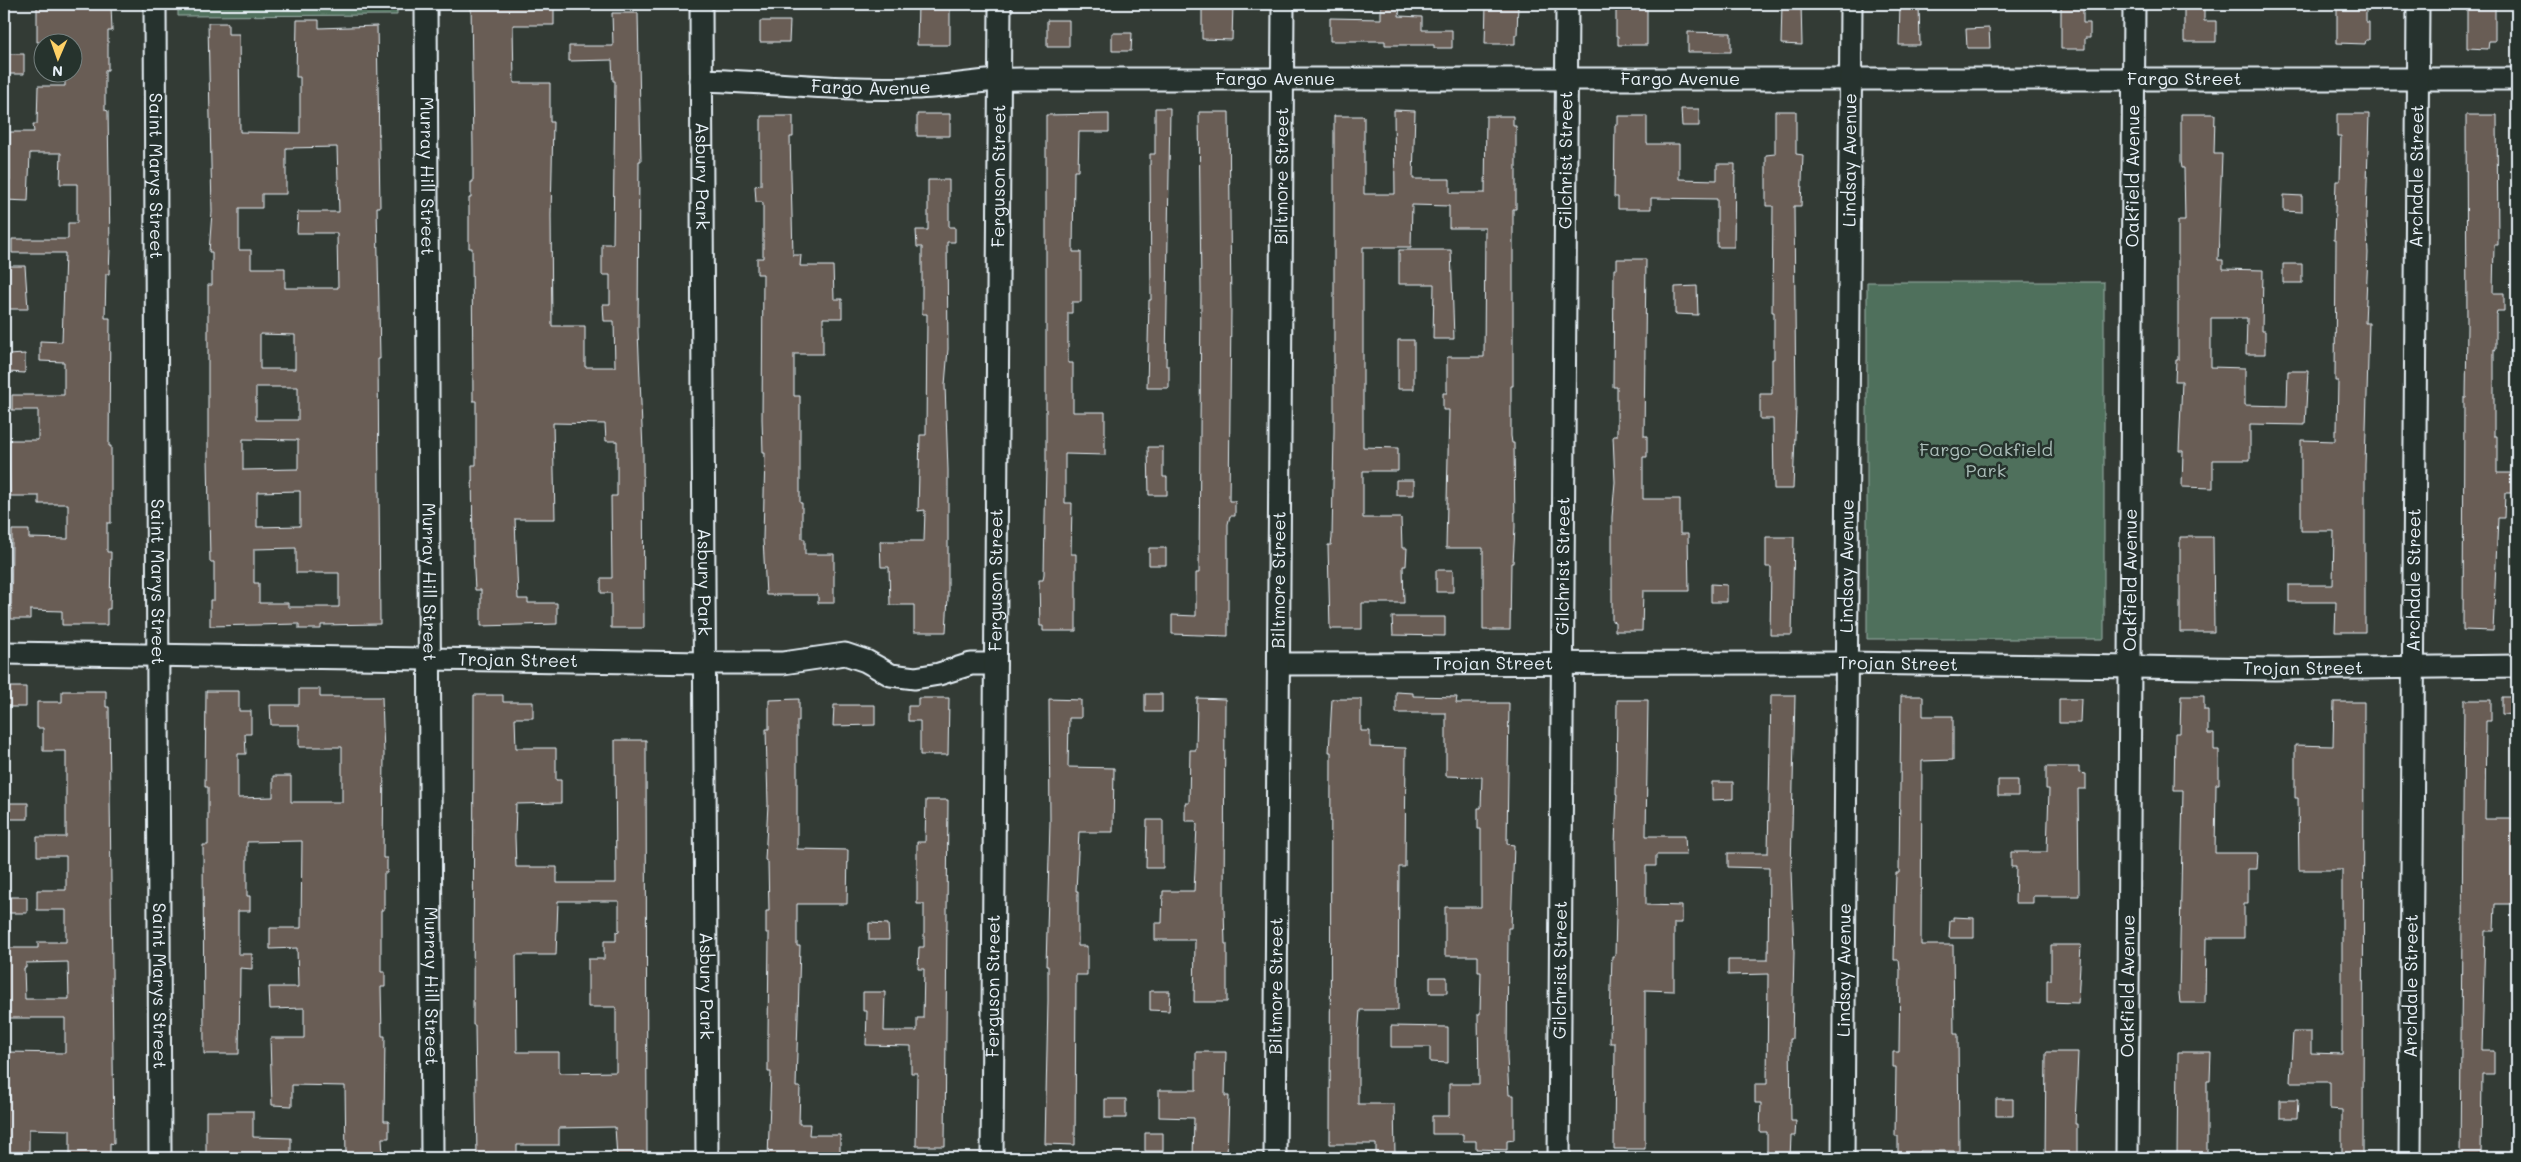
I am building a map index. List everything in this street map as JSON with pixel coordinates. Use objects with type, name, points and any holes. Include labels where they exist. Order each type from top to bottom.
[{"type":"street","name":"Saint Marys Street","points":[[155,4],[160,1158]]},
{"type":"street","name":"Murray Hill Street","points":[[426,4],[432,1158]]},
{"type":"street","name":"Asbury Park","points":[[701,4],[708,1158]]},
{"type":"street","name":"Ferguson Street","points":[[992,1158],[1000,4]]},
{"type":"street","name":"Biltmore Street","points":[[1276,1158],[1283,4]]},
{"type":"street","name":"Gilchrist Street","points":[[1559,1158],[1567,4]]},
{"type":"street","name":"Lindsay Avenue","points":[[1843,1158],[1851,4]]},
{"type":"street","name":"Oakfield Avenue","points":[[2127,1158],[2134,4]]},
{"type":"street","name":"Archdale Street","points":[[2410,1158],[2418,4]]},
{"type":"street","name":"Fargo Avenue","points":[[701,80],[852,89],[916,88],[999,79],[1850,79]]},
{"type":"street","name":"Fargo Street","points":[[1850,79],[2517,79]]},
{"type":"street","name":"Trojan Street","points":[[4,653],[704,664],[783,663],[845,654],[866,661],[891,675],[915,678],[939,674],[971,664],[995,664]]},
{"type":"street","name":"Trojan Street","points":[[1279,664],[1847,663],[2129,668],[2517,666]]},
{"type":"green space","points":[[178,4],[397,4],[397,15],[178,16]]},
{"type":"green space","name":"Fargo-Oakfield Park","points":[[1867,282],[2104,282],[2104,639],[1867,639]]},
{"type":"building","points":[[37,4],[111,5],[112,31],[108,31],[108,70],[105,70],[105,110],[108,111],[110,247],[109,274],[106,274],[105,318],[110,318],[109,446],[111,446],[111,523],[107,523],[107,552],[111,552],[110,609],[107,609],[107,625],[62,625],[62,611],[30,610],[30,619],[11,619],[12,530],[29,530],[29,538],[68,539],[68,504],[39,504],[39,496],[10,496],[9,440],[38,440],[38,410],[12,410],[12,395],[64,395],[64,362],[40,361],[40,341],[62,342],[65,253],[12,253],[12,239],[68,239],[68,223],[77,223],[77,184],[60,184],[61,153],[30,153],[28,201],[5,200],[6,180],[10,180],[10,132],[34,132],[33,124],[37,124],[38,86],[65,86],[65,82],[82,82],[82,32],[37,32]]},
{"type":"building","points":[[471,4],[554,5],[554,25],[513,25],[514,83],[550,83],[550,122],[553,122],[551,215],[552,326],[585,326],[585,367],[615,367],[614,321],[604,321],[603,304],[610,304],[610,275],[602,275],[602,244],[613,244],[615,81],[613,81],[612,60],[569,61],[569,46],[613,46],[612,13],[638,13],[641,161],[639,161],[638,331],[643,451],[644,628],[611,628],[611,593],[601,593],[601,578],[612,578],[611,496],[617,496],[617,441],[606,441],[605,424],[553,423],[555,519],[515,519],[518,599],[528,599],[528,603],[557,603],[557,624],[481,626],[481,590],[475,590],[473,552],[472,465],[476,465],[476,401],[473,401],[472,248],[469,248],[469,198],[471,198],[471,182],[473,182]]},
{"type":"building","points":[[918,4],[950,4],[950,45],[917,45]]},
{"type":"building","points":[[1202,4],[1233,4],[1232,40],[1202,39]]},
{"type":"building","points":[[1381,4],[1400,4],[1399,16],[1422,17],[1422,30],[1452,30],[1452,48],[1434,48],[1434,45],[1385,45],[1385,41],[1330,41],[1330,18],[1381,19]]},
{"type":"building","points":[[1486,4],[1518,4],[1515,44],[1485,44]]},
{"type":"building","points":[[1616,4],[1647,4],[1647,45],[1618,45],[1618,36],[1616,36]]},
{"type":"building","points":[[1782,4],[1801,4],[1802,45],[1781,44]]},
{"type":"building","points":[[1900,4],[1919,4],[1920,45],[1899,45]]},
{"type":"building","points":[[2061,4],[2083,4],[2083,23],[2090,23],[2090,38],[2085,38],[2085,49],[2061,49]]},
{"type":"building","points":[[2184,4],[2204,4],[2204,21],[2216,21],[2216,42],[2184,42]]},
{"type":"building","points":[[2337,4],[2366,4],[2369,40],[2366,40],[2365,44],[2337,43]]},
{"type":"building","points":[[2467,4],[2495,4],[2495,41],[2489,41],[2488,49],[2467,48]]},
{"type":"building","points":[[297,20],[319,20],[319,28],[377,26],[380,207],[377,207],[380,359],[378,359],[380,624],[321,625],[321,629],[299,629],[299,624],[210,626],[210,600],[214,600],[214,562],[210,562],[208,457],[208,285],[212,285],[212,252],[209,252],[212,212],[208,23],[228,23],[228,34],[239,34],[240,132],[300,133],[300,77],[296,77]],"holes":[[[337,147],[339,212],[298,212],[297,233],[337,233],[338,288],[285,288],[285,268],[251,268],[251,250],[239,250],[239,208],[262,208],[262,194],[286,194],[286,148]],[[260,334],[295,335],[295,369],[260,369]],[[256,387],[298,387],[298,420],[256,420]],[[243,439],[298,440],[298,469],[243,470]],[[300,491],[300,526],[257,527],[257,492]],[[296,548],[296,573],[339,573],[339,607],[288,607],[288,603],[259,603],[259,583],[254,583],[254,549]]]},
{"type":"building","points":[[1047,20],[1069,20],[1069,47],[1047,47]]},
{"type":"building","points":[[760,21],[790,21],[789,42],[760,42]]},
{"type":"building","points":[[1989,28],[1990,48],[1967,48],[1966,29]]},
{"type":"building","points":[[1688,32],[1731,33],[1731,52],[1688,52]]},
{"type":"building","points":[[1112,33],[1132,33],[1131,51],[1112,51]]},
{"type":"building","points":[[5,54],[24,54],[24,74],[5,74]]},
{"type":"building","points":[[1155,108],[1170,108],[1166,366],[1169,366],[1169,388],[1147,388],[1149,300],[1151,300],[1150,154],[1155,154]]},
{"type":"building","points":[[1681,109],[1699,109],[1699,126],[1682,126]]},
{"type":"building","points":[[1394,110],[1415,111],[1413,179],[1450,179],[1450,193],[1485,193],[1486,116],[1513,116],[1513,126],[1516,126],[1516,209],[1513,209],[1513,386],[1511,386],[1515,527],[1513,563],[1511,563],[1510,630],[1483,630],[1483,548],[1446,548],[1449,410],[1443,410],[1443,393],[1447,393],[1447,357],[1484,357],[1485,228],[1449,228],[1449,206],[1412,205],[1411,247],[1363,247],[1363,447],[1398,448],[1398,471],[1363,471],[1363,518],[1401,518],[1402,548],[1407,548],[1406,566],[1403,566],[1404,603],[1362,603],[1362,629],[1330,629],[1328,545],[1331,545],[1332,538],[1334,432],[1334,116],[1364,116],[1364,194],[1395,194]]},
{"type":"building","points":[[1775,111],[1796,111],[1796,154],[1803,155],[1801,206],[1794,206],[1796,409],[1793,489],[1774,489],[1773,419],[1760,419],[1760,394],[1772,394],[1772,359],[1774,359],[1774,312],[1772,312],[1773,206],[1766,206],[1766,155],[1775,154]]},
{"type":"building","points":[[1199,112],[1229,112],[1231,311],[1229,501],[1235,501],[1235,516],[1230,516],[1228,524],[1228,636],[1172,634],[1172,615],[1196,616],[1196,573],[1199,573],[1201,289]]},
{"type":"building","points":[[917,114],[950,114],[950,136],[917,136]]},
{"type":"building","points":[[1109,114],[1109,132],[1079,132],[1078,171],[1074,171],[1073,252],[1081,252],[1081,302],[1072,302],[1072,313],[1068,313],[1068,363],[1073,363],[1073,412],[1105,412],[1105,455],[1065,454],[1065,503],[1072,503],[1071,554],[1076,554],[1076,631],[1043,631],[1043,626],[1040,626],[1039,580],[1043,580],[1044,574],[1046,464],[1046,115]]},
{"type":"building","points":[[2181,114],[2215,114],[2214,154],[2222,154],[2218,260],[2223,260],[2223,269],[2263,270],[2262,331],[2265,331],[2265,354],[2246,354],[2247,318],[2211,318],[2211,367],[2245,368],[2245,405],[2287,406],[2288,371],[2308,371],[2305,425],[2250,424],[2250,460],[2213,460],[2213,488],[2182,487],[2183,451],[2179,451],[2182,381],[2175,381],[2176,360],[2178,360],[2178,221],[2185,221],[2184,168],[2182,168],[2181,161]]},
{"type":"building","points":[[2337,114],[2369,114],[2366,219],[2368,253],[2365,323],[2369,323],[2365,465],[2365,632],[2335,632],[2336,602],[2289,602],[2289,585],[2333,585],[2334,531],[2301,531],[2301,440],[2335,441],[2335,430],[2337,430],[2338,381],[2335,381],[2336,240],[2334,240],[2336,181],[2340,181],[2341,136],[2337,136]]},
{"type":"building","points":[[2466,115],[2497,115],[2498,245],[2494,245],[2493,293],[2504,293],[2504,311],[2497,311],[2496,315],[2494,436],[2497,436],[2497,473],[2511,473],[2511,493],[2505,493],[2504,518],[2498,518],[2493,631],[2463,630],[2464,398],[2466,398],[2467,327]]},
{"type":"building","points":[[761,116],[793,116],[793,137],[790,137],[793,255],[801,255],[800,266],[833,266],[834,299],[842,299],[842,318],[823,318],[823,354],[794,354],[794,396],[800,396],[802,539],[805,539],[805,554],[834,554],[834,603],[818,603],[818,595],[766,595],[763,539],[765,453],[763,453],[762,419],[763,274],[757,274],[757,258],[763,258],[763,204],[762,202],[756,202],[755,186],[761,185]]},
{"type":"building","points":[[1618,116],[1647,116],[1647,144],[1679,144],[1679,179],[1717,180],[1717,164],[1735,164],[1734,247],[1717,247],[1717,199],[1651,198],[1651,209],[1618,209],[1618,197],[1614,197],[1615,125],[1618,125]]},
{"type":"building","points":[[928,180],[949,180],[949,227],[955,227],[955,242],[947,242],[948,349],[945,385],[948,470],[948,597],[946,632],[914,632],[914,605],[890,605],[889,567],[881,567],[880,541],[924,541],[925,510],[918,511],[920,435],[926,435],[927,314],[922,314],[922,247],[917,247],[916,230],[928,230]]},
{"type":"building","points":[[2284,195],[2302,196],[2302,212],[2284,211]]},
{"type":"building","points":[[1399,250],[1451,250],[1454,339],[1433,339],[1434,284],[1399,284]]},
{"type":"building","points":[[1617,259],[1646,259],[1644,436],[1647,436],[1647,457],[1643,457],[1643,499],[1680,499],[1680,534],[1688,534],[1689,591],[1643,591],[1642,631],[1615,631],[1615,622],[1612,621],[1612,517],[1615,482],[1613,436],[1617,436],[1617,387],[1613,387],[1614,269],[1617,269]]},
{"type":"building","points":[[2283,264],[2302,264],[2302,283],[2283,283]]},
{"type":"building","points":[[6,266],[25,266],[28,309],[9,309]]},
{"type":"building","points":[[1697,286],[1698,315],[1675,314],[1675,287]]},
{"type":"building","points":[[1398,340],[1414,340],[1414,389],[1398,389]]},
{"type":"building","points":[[25,354],[25,373],[8,372],[8,355]]},
{"type":"building","points":[[1148,447],[1163,447],[1163,477],[1167,477],[1167,495],[1149,495]]},
{"type":"building","points":[[1396,480],[1414,480],[1414,495],[1396,495]]},
{"type":"building","points":[[1766,537],[1794,537],[1792,635],[1770,635],[1771,567],[1766,567]]},
{"type":"building","points":[[2180,537],[2213,537],[2214,632],[2180,632]]},
{"type":"building","points":[[1149,548],[1166,548],[1166,565],[1149,565]]},
{"type":"building","points":[[1436,570],[1453,570],[1453,592],[1436,592]]},
{"type":"building","points":[[1711,584],[1727,585],[1727,602],[1711,602]]},
{"type":"building","points":[[1392,617],[1445,617],[1445,636],[1393,635]]},
{"type":"building","points":[[6,687],[26,687],[26,707],[6,707]]},
{"type":"building","points":[[299,689],[320,689],[320,697],[382,697],[384,754],[383,858],[387,858],[387,873],[384,873],[384,910],[381,910],[381,972],[385,972],[385,987],[381,987],[382,1036],[385,1036],[384,1121],[389,1121],[389,1138],[382,1138],[383,1158],[346,1158],[345,1086],[292,1085],[292,1106],[272,1105],[270,1038],[304,1038],[304,1008],[270,1009],[269,987],[298,987],[297,948],[270,949],[270,928],[301,928],[302,841],[247,842],[247,896],[250,896],[250,911],[238,911],[238,954],[252,954],[252,969],[240,968],[239,1054],[204,1054],[203,845],[208,845],[208,787],[205,787],[206,691],[239,691],[239,711],[251,711],[251,734],[245,734],[246,754],[238,754],[238,798],[273,797],[273,776],[291,776],[291,802],[342,802],[342,747],[299,747],[299,725],[271,725],[270,705],[299,705]]},
{"type":"building","points":[[62,691],[106,691],[106,707],[109,707],[114,1144],[110,1143],[110,1157],[70,1157],[70,1130],[29,1129],[29,1158],[6,1158],[6,1100],[10,1100],[7,1052],[65,1053],[65,1018],[4,1018],[5,948],[38,948],[38,942],[66,942],[66,910],[37,910],[37,890],[66,890],[66,856],[37,856],[37,837],[66,837],[66,751],[43,751],[43,728],[37,728],[37,702],[62,702]],"holes":[[[68,962],[69,999],[25,999],[24,968],[26,968],[26,963]]]},
{"type":"building","points":[[1396,692],[1413,693],[1413,696],[1457,697],[1456,703],[1509,703],[1507,844],[1514,845],[1511,928],[1508,928],[1507,1058],[1509,1095],[1514,1095],[1514,1140],[1507,1141],[1507,1150],[1476,1149],[1476,1141],[1463,1141],[1463,1134],[1432,1134],[1432,1116],[1449,1116],[1449,1084],[1479,1084],[1478,1014],[1480,1014],[1481,972],[1478,972],[1478,956],[1445,956],[1445,907],[1481,907],[1481,829],[1478,829],[1478,808],[1481,808],[1482,777],[1446,776],[1446,713],[1396,713]]},
{"type":"building","points":[[1145,694],[1162,694],[1162,712],[1145,712]]},
{"type":"building","points":[[474,695],[503,695],[503,702],[533,702],[533,718],[515,718],[516,748],[556,748],[556,780],[561,780],[561,803],[516,804],[515,837],[516,867],[557,867],[557,883],[616,883],[615,740],[646,740],[647,1158],[617,1158],[615,1127],[559,1128],[559,1145],[517,1145],[517,1158],[477,1158],[475,1025],[473,1025]],"holes":[[[558,901],[619,901],[619,931],[616,932],[616,941],[604,941],[604,959],[588,959],[588,1007],[616,1007],[616,1072],[559,1073],[559,1052],[517,1052],[516,955],[556,955]]]},
{"type":"building","points":[[1771,695],[1795,695],[1791,871],[1794,953],[1792,1039],[1790,1039],[1791,1121],[1796,1121],[1795,1136],[1791,1136],[1790,1158],[1767,1158],[1767,1132],[1760,1132],[1761,1103],[1755,1103],[1755,1084],[1767,1084],[1768,974],[1728,975],[1728,960],[1768,960],[1769,868],[1728,867],[1728,853],[1768,853]]},
{"type":"building","points":[[1901,696],[1923,696],[1923,716],[1953,716],[1953,760],[1922,761],[1921,945],[1953,945],[1954,1034],[1958,1034],[1959,1151],[1920,1151],[1920,1158],[1898,1158],[1898,1136],[1895,1136],[1896,1067],[1893,1067],[1893,1052],[1899,1052],[1900,970],[1899,960],[1894,960],[1896,873],[1899,873]]},
{"type":"building","points":[[2181,696],[2204,696],[2204,710],[2208,710],[2208,734],[2214,734],[2214,750],[2219,750],[2219,784],[2216,784],[2215,853],[2258,853],[2257,869],[2248,869],[2248,904],[2244,904],[2244,938],[2206,938],[2205,1003],[2180,1003],[2179,993],[2183,790],[2174,790],[2175,733],[2180,733]]},
{"type":"building","points":[[2502,697],[2517,697],[2517,715],[2502,714]]},
{"type":"building","points":[[918,698],[949,698],[948,755],[920,755],[920,721],[908,721],[908,706],[918,706]]},
{"type":"building","points":[[1197,698],[1225,699],[1224,909],[1225,944],[1227,944],[1227,1002],[1194,1002],[1195,940],[1155,940],[1155,923],[1162,923],[1163,891],[1194,891],[1197,825],[1196,821],[1185,821],[1185,803],[1189,803],[1190,750],[1196,750]]},
{"type":"building","points":[[799,699],[799,721],[797,721],[797,849],[848,850],[847,904],[797,904],[797,946],[800,946],[796,1087],[800,1087],[799,1124],[810,1124],[809,1135],[840,1135],[840,1153],[799,1153],[799,1158],[768,1158],[771,1072],[768,1072],[769,933],[766,933],[766,911],[769,911],[768,862],[765,860],[768,804],[766,729],[769,729],[769,700]]},
{"type":"building","points":[[1049,699],[1081,700],[1081,718],[1069,718],[1068,767],[1114,768],[1113,832],[1079,832],[1076,891],[1078,891],[1078,946],[1087,946],[1087,975],[1076,975],[1075,1145],[1045,1144],[1048,1001],[1048,966],[1046,966],[1050,822]]},
{"type":"building","points":[[1332,699],[1361,699],[1361,731],[1370,731],[1370,747],[1406,748],[1405,867],[1399,867],[1398,1010],[1360,1010],[1358,1038],[1358,1104],[1394,1104],[1395,1155],[1376,1155],[1376,1144],[1330,1144],[1331,752],[1329,752]]},
{"type":"building","points":[[2059,699],[2081,699],[2080,723],[2059,723]]},
{"type":"building","points":[[1617,700],[1648,700],[1646,836],[1685,836],[1686,855],[1656,855],[1656,866],[1646,866],[1646,905],[1682,906],[1682,923],[1674,923],[1674,991],[1645,990],[1645,1149],[1614,1149],[1615,1043],[1610,1043],[1612,956],[1615,956],[1616,914]]},
{"type":"building","points":[[2464,700],[2491,700],[2491,721],[2486,721],[2485,819],[2517,819],[2517,904],[2495,904],[2494,931],[2485,931],[2482,1051],[2494,1051],[2494,1074],[2482,1074],[2481,1158],[2460,1158]]},
{"type":"building","points":[[2334,702],[2364,702],[2363,1158],[2342,1158],[2342,1110],[2330,1109],[2330,1082],[2290,1082],[2293,1032],[2311,1032],[2311,1053],[2342,1054],[2342,870],[2299,870],[2298,798],[2295,798],[2295,745],[2333,746]]},
{"type":"building","points":[[834,705],[875,705],[875,725],[833,726]]},
{"type":"building","points":[[2046,767],[2079,767],[2079,773],[2086,774],[2086,789],[2078,789],[2079,896],[2033,896],[2033,903],[2015,903],[2016,867],[2011,867],[2011,852],[2047,852],[2049,789],[2046,789]]},
{"type":"building","points":[[1998,780],[2018,780],[2018,796],[1998,796]]},
{"type":"building","points":[[1712,782],[1733,782],[1733,799],[1712,800]]},
{"type":"building","points":[[926,800],[948,800],[945,1146],[916,1146],[917,1073],[911,1073],[911,1046],[866,1045],[867,1011],[863,1011],[863,992],[885,992],[884,1031],[917,1031],[917,1018],[923,1018],[924,969],[918,969],[919,947],[924,947],[924,904],[917,904],[917,842],[925,842]]},
{"type":"building","points":[[7,803],[28,803],[28,819],[7,819]]},
{"type":"building","points":[[1147,820],[1163,820],[1163,868],[1146,868]]},
{"type":"building","points":[[9,897],[27,897],[27,913],[9,913]]},
{"type":"building","points":[[1953,917],[1974,918],[1974,938],[1949,938],[1950,921],[1953,921]]},
{"type":"building","points":[[869,923],[888,924],[889,940],[869,940]]},
{"type":"building","points":[[2051,945],[2081,945],[2078,1003],[2047,1002],[2047,980],[2051,980]]},
{"type":"building","points":[[1430,977],[1447,977],[1447,993],[1430,993]]},
{"type":"building","points":[[1150,991],[1170,991],[1169,1011],[1150,1010]]},
{"type":"building","points":[[1391,1026],[1448,1027],[1448,1063],[1430,1062],[1430,1047],[1391,1047]]},
{"type":"building","points":[[1196,1052],[1226,1052],[1225,1096],[1229,1096],[1227,1158],[1193,1158],[1194,1118],[1159,1117],[1159,1090],[1196,1090]]},
{"type":"building","points":[[2046,1052],[2078,1052],[2075,1124],[2077,1124],[2077,1158],[2045,1158]]},
{"type":"building","points":[[2178,1052],[2211,1052],[2210,1081],[2207,1081],[2207,1158],[2177,1158]]},
{"type":"building","points":[[1105,1099],[1126,1099],[1126,1118],[1105,1118]]},
{"type":"building","points":[[1996,1099],[2013,1099],[2013,1116],[1996,1116]]},
{"type":"building","points":[[2280,1100],[2298,1100],[2297,1118],[2280,1118]]},
{"type":"building","points":[[206,1111],[253,1111],[253,1137],[291,1138],[291,1158],[206,1158]]},
{"type":"building","points":[[1145,1133],[1163,1133],[1163,1151],[1145,1151]]}]
